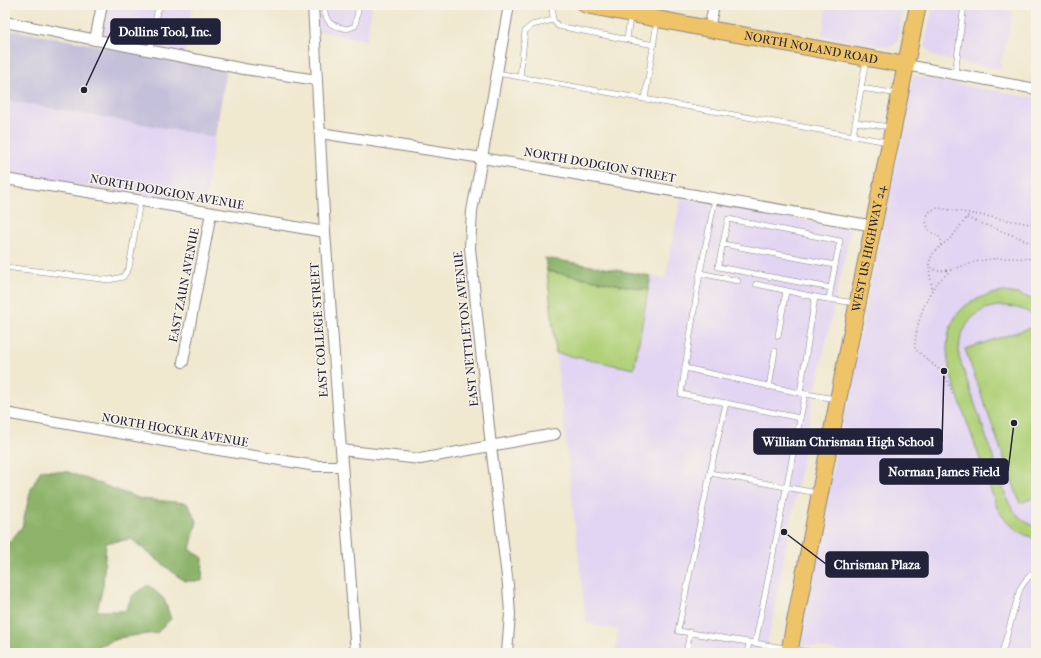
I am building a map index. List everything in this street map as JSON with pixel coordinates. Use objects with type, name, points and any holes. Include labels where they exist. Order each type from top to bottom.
[{"type":"main road","name":"NORTH NOLAND ROAD","points":[[586,5],[906,65]]},
{"type":"main road","name":"WEST US HIGHWAY 24","points":[[790,651],[838,400],[918,5]]},
{"type":"street","points":[[95,40],[102,5]]},
{"type":"street","name":"EAST NETTLETON AVENUE","points":[[507,653],[510,614],[508,585],[491,446],[470,248],[472,210],[509,5]]},
{"type":"street","points":[[709,29],[714,5]]},
{"type":"street","name":"EAST COLLEGE STREET","points":[[313,6],[325,232],[356,653]]},
{"type":"street","points":[[5,22],[244,69],[317,80]]},
{"type":"street","name":"NORTH NOLAND ROAD","points":[[906,65],[1036,89]]},
{"type":"street","name":"NORTH DODGION STREET","points":[[320,133],[482,158],[874,226]]},
{"type":"street","name":"NORTH DODGION AVENUE","points":[[5,179],[325,232]]},
{"type":"street","name":"EAST ZAUN AVENUE","points":[[183,362],[211,213]]},
{"type":"street","name":"NORTH HOCKER AVENUE","points":[[5,413],[316,466],[342,466]]},
{"type":"street","points":[[341,450],[420,458],[555,434]]},
{"type":"lane","points":[[150,50],[157,12],[161,5]]},
{"type":"lane","points":[[313,6],[324,7],[326,18],[330,24],[348,29],[355,26],[359,5]]},
{"type":"lane","points":[[552,5],[553,20],[558,26],[654,45]]},
{"type":"lane","points":[[955,74],[964,5]]},
{"type":"lane","points":[[627,39],[631,14]]},
{"type":"lane","points":[[645,99],[658,19]]},
{"type":"lane","points":[[520,77],[526,31],[532,25],[553,20]]},
{"type":"lane","points":[[853,136],[866,58]]},
{"type":"lane","points":[[497,73],[853,136],[892,135]]},
{"type":"lane","points":[[861,88],[900,94]]},
{"type":"lane","points":[[855,122],[892,135]]},
{"type":"lane","points":[[715,199],[700,273],[681,394],[800,418]]},
{"type":"lane","points":[[5,267],[109,280],[123,277],[129,268],[140,201]]},
{"type":"lane","points":[[828,299],[831,288],[840,241],[728,219],[718,267],[831,288]]},
{"type":"lane","points":[[723,244],[835,265]]},
{"type":"lane","points":[[700,273],[738,281]]},
{"type":"lane","points":[[756,284],[815,297],[858,303]]},
{"type":"lane","points":[[778,336],[786,291]]},
{"type":"lane","points":[[747,653],[752,643],[787,487],[800,418],[815,297]]},
{"type":"lane","points":[[769,386],[775,351]]},
{"type":"lane","points":[[685,368],[803,394],[838,400]]},
{"type":"lane","points":[[726,402],[678,631],[790,651],[818,653]]},
{"type":"lane","points":[[710,473],[820,494]]},
{"type":"lane","points":[[1002,653],[1020,589],[1026,580],[1036,572]]},
{"type":"lane","points":[[686,653],[690,632]]},
{"type":"path","points":[[940,247],[941,241],[938,236],[932,232],[926,219],[928,213],[933,208],[1036,225]]},
{"type":"path","points":[[932,290],[929,259],[952,237],[970,213]]},
{"type":"path","points":[[967,218],[1020,238],[1036,246]]},
{"type":"path","points":[[929,265],[938,271],[999,258],[1036,259]]},
{"type":"path","points":[[953,268],[937,283],[932,290],[918,323],[915,343],[916,349],[942,372],[954,395]]},
{"type":"shaded area","points":[[106,5],[193,5],[185,52],[104,35],[101,30]]},
{"type":"shaded area","points":[[316,5],[372,5],[367,40],[318,31]]},
{"type":"shaded area","points":[[827,5],[904,5],[897,42],[894,46],[889,47],[822,36]]},
{"type":"shaded area","points":[[933,5],[983,5],[983,7],[1013,12],[1000,69],[948,60],[934,56],[927,49],[925,43]]},
{"type":"shaded area","points":[[5,29],[227,68],[215,137],[5,100]]},
{"type":"shaded area","points":[[913,76],[1036,98],[1036,653],[850,653],[797,643]]},
{"type":"shaded area","points":[[5,100],[215,137],[204,207],[5,172]]},
{"type":"shaded area","points":[[681,198],[851,229],[812,406],[766,653],[615,653],[619,630],[586,623],[556,353],[634,369],[651,276],[665,279]]},
{"type":"green space","points":[[545,258],[651,276],[648,290],[547,271]]},
{"type":"green space","points":[[547,271],[648,290],[634,369],[556,353]]},
{"type":"green space","points":[[1004,292],[1018,294],[1035,300],[1034,295],[1036,295],[1036,317],[1027,311],[1007,306],[996,306],[978,313],[970,320],[962,333],[959,347],[959,357],[1007,499],[1018,516],[1036,527],[1036,539],[1024,534],[1014,527],[1005,519],[997,508],[952,379],[948,362],[947,346],[949,332],[954,320],[961,310],[972,302],[986,296]]},
{"type":"green space","points":[[1036,326],[1036,497],[1020,503],[965,349]]},
{"type":"green space","points":[[41,470],[68,472],[141,499],[187,503],[197,521],[190,549],[203,558],[202,581],[184,581],[131,539],[106,543],[103,586],[97,611],[125,611],[133,595],[148,585],[164,599],[171,619],[157,633],[123,637],[93,648],[63,653],[5,653],[5,547],[22,527],[31,489]]},
{"type":"place","name":"Dollins Tool, Inc.","points":[[84,90]]},
{"type":"place","name":"William Chrisman High School","points":[[944,371]]},
{"type":"place","name":"Norman James Field","points":[[1014,423]]},
{"type":"place","name":"Chrisman Plaza","points":[[784,532]]}]
